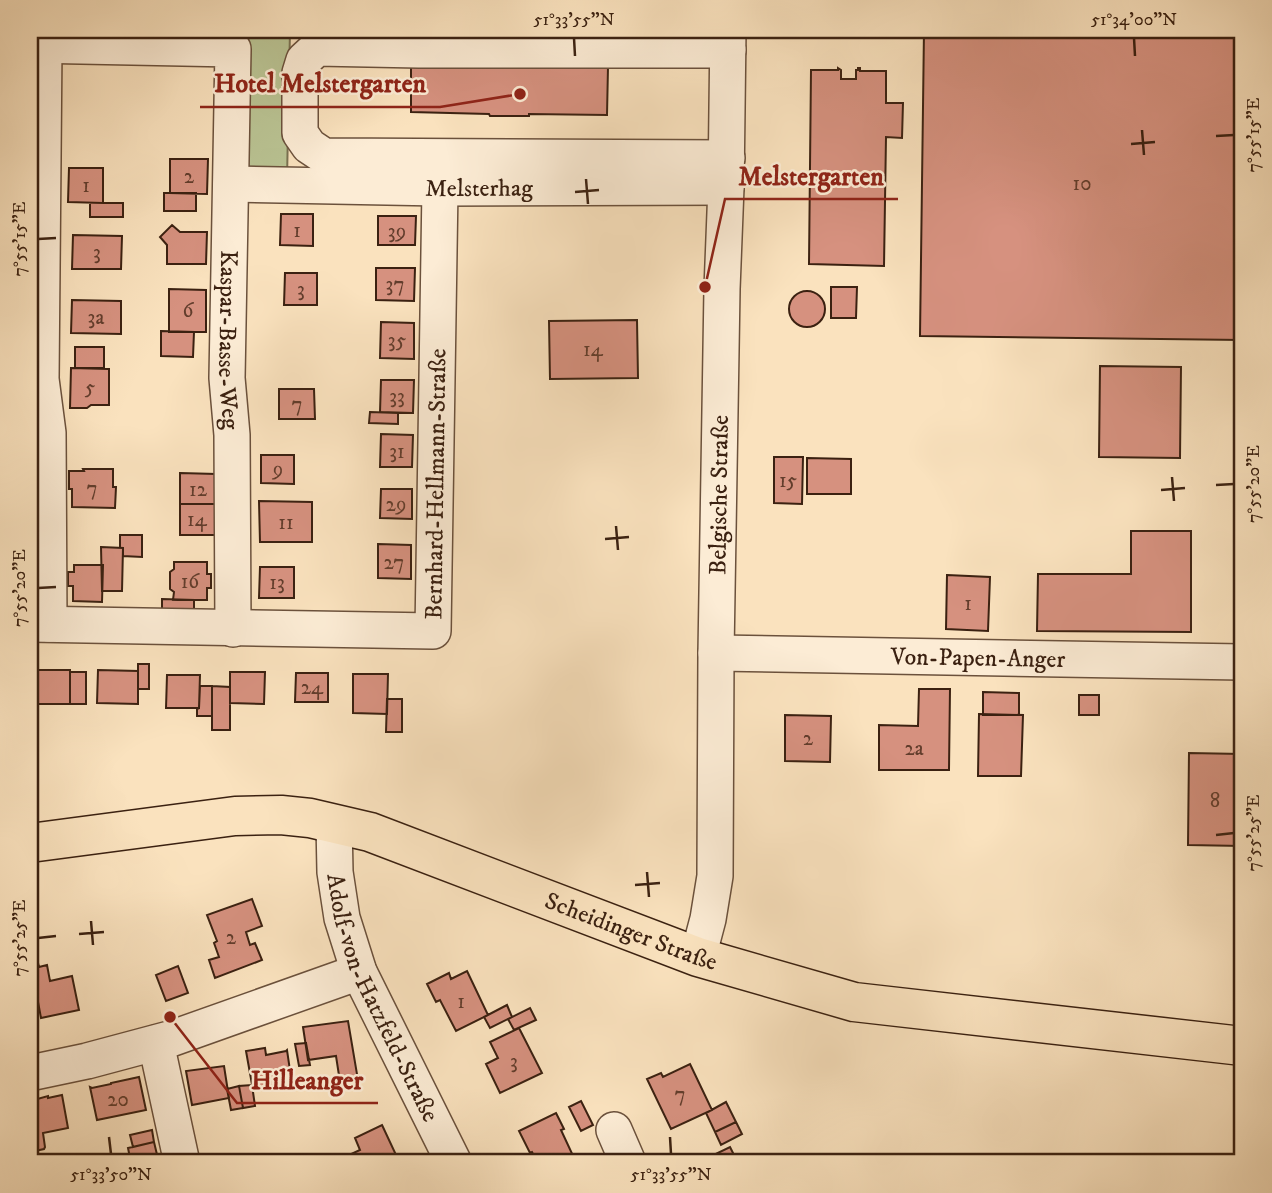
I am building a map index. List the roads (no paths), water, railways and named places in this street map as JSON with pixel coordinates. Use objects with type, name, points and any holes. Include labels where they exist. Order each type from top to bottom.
[{"type":"main road","name":"Scheidinger Straße","points":[[30,843],[235,816],[281,815],[334,823],[370,832],[698,957],[854,1002],[1242,1046]]},
{"type":"street","name":"Belgische Straße","points":[[698,957],[715,876],[716,653],[728,40]]},
{"type":"street","points":[[726,173],[324,156],[309,146],[300,133],[300,73],[304,60],[317,48],[419,50],[728,40]]},
{"type":"street","points":[[37,45],[41,379],[48,433],[40,624]]},
{"type":"street","name":"Kaspar-Basse-Weg","points":[[37,45],[233,49],[227,378],[232,435],[233,628]]},
{"type":"street","name":"Melsterhag","points":[[231,184],[440,188],[726,173]]},
{"type":"street","name":"Bernhard-Hellmann-Straße","points":[[40,624],[433,631],[440,188]]},
{"type":"street","name":"Von-Papen-Anger","points":[[716,653],[1242,662]]},
{"type":"street","name":"Adolf-von-Hatzfeld-Straße","points":[[334,823],[335,872],[342,918],[359,972],[454,1163]]},
{"type":"street","points":[[30,1073],[156,1043],[359,972]]},
{"type":"street","points":[[156,1043],[182,1163]]},
{"type":"street","points":[[614,1130],[627,1160],[621,1163]]},
{"type":"place","name":"Hotel Melstergarten","points":[[520,94]]},
{"type":"place","name":"Melstergarten","points":[[705,287]]},
{"type":"place","name":"Hilleanger","points":[[170,1017]]}]
